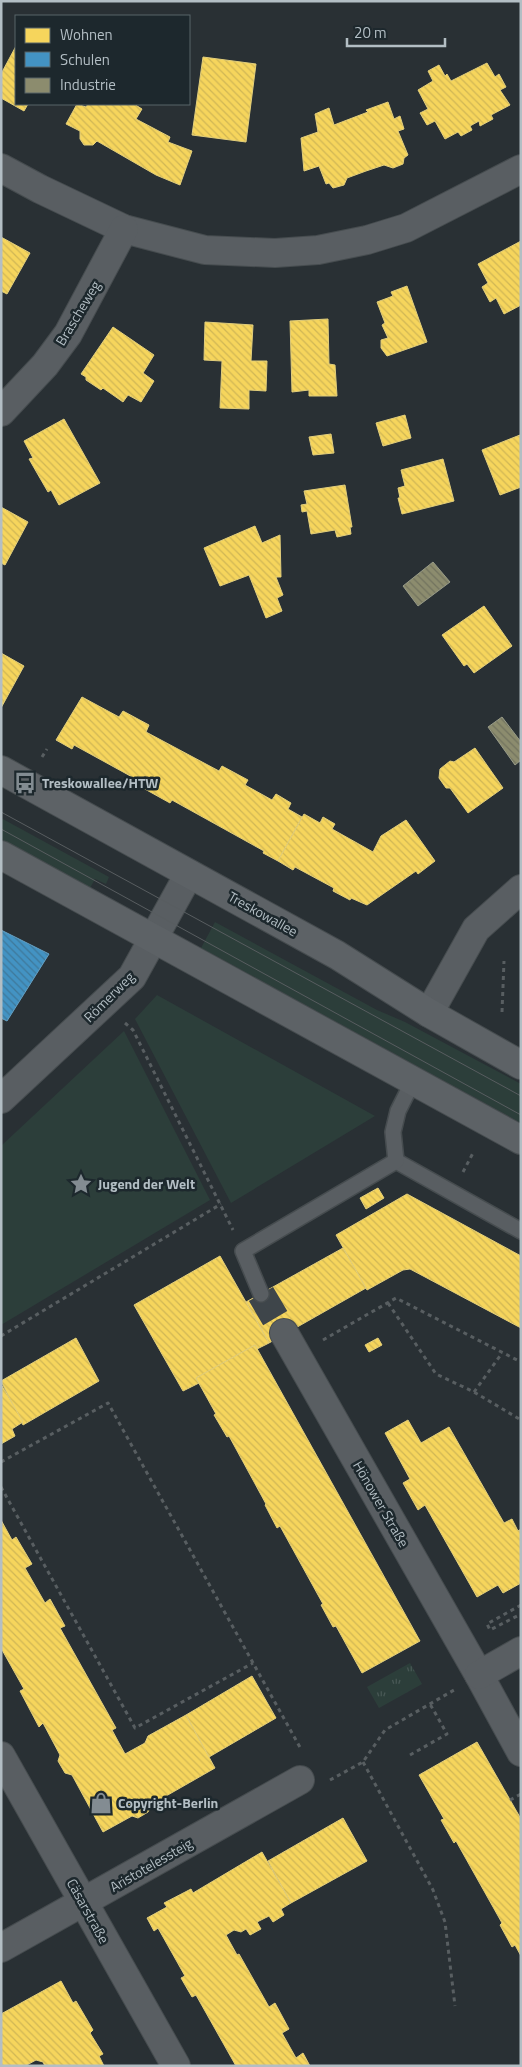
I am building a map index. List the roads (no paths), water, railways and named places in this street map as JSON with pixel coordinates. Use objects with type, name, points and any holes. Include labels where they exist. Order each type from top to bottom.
[{"type":"main road","name":"Treskowallee","points":[[1,770],[337,954],[428,1014],[521,1065]]},
{"type":"main road","points":[[1,855],[521,1140]]},
{"type":"street","points":[[1,168],[124,229],[205,250],[274,253],[318,250],[367,240],[406,228],[521,169]]},
{"type":"street","name":"Brascheweg","points":[[1,412],[45,366],[68,334],[124,229]]},
{"type":"street","name":"Römerweg","points":[[1,1099],[132,977],[189,874]]},
{"type":"street","points":[[428,1014],[476,929],[521,889]]},
{"type":"street","name":"Hönower Straße","points":[[290,1344],[521,1752]]},
{"type":"street","points":[[479,1675],[521,1651]]},
{"type":"street","name":"Cäsarstraße","points":[[1,1756],[176,2066]]},
{"type":"street","name":"Aristotelessteig","points":[[1,1948],[84,1903],[302,1768]]},
{"type":"lane","points":[[396,1161],[393,1132],[398,1111],[413,1081]]},
{"type":"lane","points":[[396,1161],[521,1230]]},
{"type":"lane","points":[[261,1294],[243,1251],[396,1161]]},
{"type":"tunnel","points":[[261,1294],[284,1333]]},
{"type":"tram line","points":[[1,812],[521,1096]]},
{"type":"tram line","points":[[1,829],[521,1115]]},
{"type":"place","name":"Treskowallee/HTW","points":[[25,783]]},
{"type":"place","name":"Jugend der Welt","points":[[81,1184]]},
{"type":"place","name":"Copyright-Berlin","points":[[101,1803]]}]
